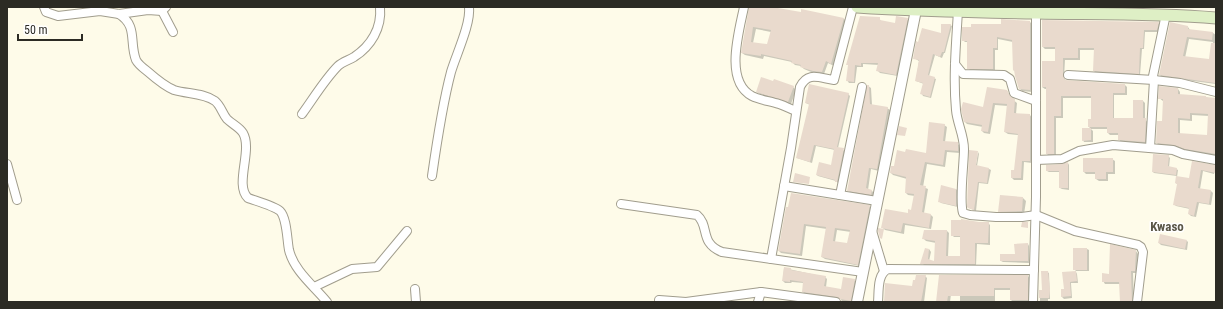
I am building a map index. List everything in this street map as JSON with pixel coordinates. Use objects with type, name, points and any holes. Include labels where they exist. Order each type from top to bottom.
[{"type":"main road","points":[[857,7],[958,11],[1036,10],[1166,14],[1216,18]]},
{"type":"street","points":[[44,7],[46,12],[58,16],[100,11],[119,14],[164,9],[173,32]]},
{"type":"street","points":[[302,114],[338,67],[365,49],[374,38],[378,26],[380,7]]},
{"type":"street","points":[[432,176],[440,123],[451,72],[468,20],[469,7]]},
{"type":"street","points":[[744,7],[735,60],[736,72],[740,83],[745,91],[753,97],[779,104],[796,111]]},
{"type":"street","points":[[771,259],[791,148],[800,87],[804,80],[811,76],[834,80],[853,7]]},
{"type":"street","points":[[857,302],[916,9]]},
{"type":"street","points":[[1033,302],[1036,215],[1036,10]]},
{"type":"street","points":[[958,11],[956,114],[964,147],[962,198],[963,213],[970,216],[996,218],[1036,215],[1074,231],[1134,244],[1141,247],[1143,252],[1136,302]]},
{"type":"street","points":[[119,14],[128,21],[131,27],[136,59],[139,64],[158,80],[175,90],[208,97],[219,105],[227,119],[239,128],[244,135],[246,146],[243,186],[245,195],[248,198],[280,211],[283,216],[289,251],[294,262],[299,270],[327,302]]},
{"type":"street","points":[[1150,148],[1153,76],[1166,14]]},
{"type":"street","points":[[956,64],[964,74],[1004,75],[1010,79],[1014,93],[1036,101]]},
{"type":"street","points":[[1068,75],[1154,80],[1189,84],[1216,92]]},
{"type":"street","points":[[840,195],[862,87]]},
{"type":"street","points":[[1036,160],[1062,160],[1079,151],[1113,145],[1173,150],[1183,154],[1216,160]]},
{"type":"street","points":[[7,164],[17,200]]},
{"type":"street","points":[[784,186],[877,201]]},
{"type":"street","points":[[621,204],[697,215],[702,221],[709,243],[715,249],[722,252],[863,272]]},
{"type":"street","points":[[871,230],[884,271]]},
{"type":"street","points":[[314,287],[352,269],[377,267],[407,231]]},
{"type":"street","points":[[878,302],[880,278],[884,271],[893,268],[1034,270]]},
{"type":"street","points":[[415,289],[416,302]]},
{"type":"street","points":[[758,302],[761,292]]},
{"type":"street","points":[[659,300],[686,302],[761,292],[836,302]]},
{"type":"building","points":[[749,7],[772,7],[801,12],[801,9],[844,18],[831,64],[826,61],[822,72],[800,67],[801,65],[791,63],[792,61],[761,54],[761,56],[741,53]],"holes":[[[753,27],[771,30],[767,44],[751,42]]]},
{"type":"building","points":[[860,16],[880,17],[880,20],[895,23],[896,16],[908,18],[896,75],[876,71],[878,63],[861,63],[861,66],[855,65],[854,82],[846,81],[848,65],[846,65]]},
{"type":"building","points":[[1001,19],[1030,21],[1030,90],[1019,89],[1014,70],[1013,71],[1012,40],[997,37],[997,48],[993,48],[993,69],[967,69],[967,41],[962,41],[962,27],[971,27],[971,24],[1001,24]]},
{"type":"building","points":[[1042,20],[1159,22],[1157,30],[1144,30],[1143,48],[1140,48],[1139,74],[1093,71],[1094,48],[1078,48],[1078,58],[1063,58],[1063,75],[1065,80],[1125,84],[1125,93],[1113,93],[1113,118],[1133,118],[1133,100],[1143,100],[1143,118],[1146,118],[1145,142],[1118,140],[1118,133],[1107,133],[1107,127],[1088,127],[1088,119],[1091,119],[1091,96],[1061,96],[1061,116],[1054,116],[1054,154],[1046,154],[1046,87],[1042,87],[1042,61],[1055,61],[1055,47],[1042,47]]},
{"type":"building","points":[[1170,22],[1188,26],[1188,29],[1213,32],[1212,40],[1187,37],[1183,56],[1209,59],[1211,43],[1216,43],[1215,83],[1159,75]]},
{"type":"building","points":[[941,24],[951,24],[944,52],[942,52],[940,57],[933,54],[928,75],[935,77],[930,97],[920,94],[923,83],[915,81],[919,60],[913,59],[916,41],[918,42],[922,28],[941,33]]},
{"type":"building","points":[[761,77],[773,81],[774,79],[794,86],[788,102],[756,92]]},
{"type":"building","points":[[809,84],[849,93],[837,147],[844,148],[837,182],[835,182],[835,180],[816,175],[819,162],[831,165],[834,149],[814,145],[810,162],[796,158],[809,104],[805,103]]},
{"type":"building","points":[[867,85],[869,85],[870,104],[888,107],[877,169],[869,168],[866,188],[872,190],[871,195],[847,191]]},
{"type":"building","points":[[1159,86],[1178,88],[1178,94],[1216,98],[1216,154],[1185,149],[1174,145],[1156,143],[1157,121],[1162,121],[1163,99],[1158,99]],"holes":[[[1190,113],[1208,114],[1207,135],[1178,133],[1178,118],[1190,119]]]},
{"type":"building","points":[[987,87],[1007,90],[1010,96],[1015,99],[1014,113],[1030,114],[1030,161],[1022,161],[1021,178],[1011,178],[1011,170],[1014,170],[1018,134],[1004,132],[1007,104],[993,103],[988,132],[981,131],[982,125],[964,122],[961,109],[963,102],[983,107]]},
{"type":"building","points":[[929,122],[945,124],[943,141],[958,142],[958,151],[945,150],[943,165],[925,162],[920,185],[926,186],[922,212],[931,214],[929,228],[903,223],[901,232],[881,228],[885,209],[908,213],[908,209],[911,210],[914,194],[905,193],[906,177],[890,173],[891,166],[894,166],[897,150],[905,152],[906,149],[926,153]]},
{"type":"building","points":[[899,126],[907,128],[905,136],[897,135]]},
{"type":"building","points":[[1082,128],[1091,128],[1091,140],[1082,141]]},
{"type":"building","points":[[969,150],[978,151],[976,165],[989,168],[987,183],[978,182],[974,210],[967,207]]},
{"type":"building","points":[[1153,154],[1169,155],[1168,166],[1177,168],[1176,175],[1152,172]]},
{"type":"building","points":[[1083,158],[1113,158],[1113,172],[1106,172],[1106,179],[1095,179],[1095,172],[1083,172]]},
{"type":"building","points":[[1192,161],[1216,165],[1216,173],[1201,170],[1198,188],[1211,190],[1209,204],[1197,202],[1194,216],[1188,214],[1189,208],[1173,205],[1177,184],[1175,183],[1176,176],[1189,178]]},
{"type":"building","points":[[1068,162],[1068,188],[1059,188],[1059,171],[1046,171],[1046,165]]},
{"type":"building","points":[[795,173],[810,177],[809,184],[793,182]]},
{"type":"building","points":[[941,185],[956,189],[956,206],[938,202]]},
{"type":"building","points":[[791,193],[870,205],[858,265],[821,257],[826,227],[804,224],[800,254],[778,251],[786,207],[788,207]],"holes":[[[835,228],[850,230],[847,243],[833,241]]]},
{"type":"building","points":[[1000,195],[1023,197],[1022,211],[998,212]]},
{"type":"building","points":[[961,219],[989,222],[988,243],[975,243],[975,264],[920,264],[925,248],[929,249],[928,259],[934,261],[935,241],[922,239],[924,230],[947,230],[946,256],[960,256],[960,236],[951,236],[951,220]]},
{"type":"building","points":[[1022,222],[1028,222],[1028,228],[1021,227]]},
{"type":"building","points":[[878,228],[884,229],[882,239],[880,238]]},
{"type":"building","points":[[1160,234],[1187,240],[1185,249],[1158,243]]},
{"type":"building","points":[[1028,243],[1028,261],[1000,261],[1000,254],[1015,254],[1014,244]]},
{"type":"building","points":[[1110,244],[1136,250],[1135,271],[1131,271],[1132,302],[1120,302],[1119,282],[1102,282],[1102,273],[1109,274]]},
{"type":"building","points":[[1073,248],[1087,248],[1087,270],[1073,270]]},
{"type":"building","points":[[784,267],[791,268],[791,270],[826,276],[824,286],[841,289],[843,277],[855,279],[851,301],[837,297],[802,292],[803,282],[790,280],[790,282],[782,281]]},
{"type":"building","points":[[1041,271],[1048,271],[1050,290],[1049,298],[1039,298],[1039,290],[1042,290]]},
{"type":"building","points":[[1076,271],[1077,281],[1070,282],[1071,296],[1061,297],[1061,289],[1064,289],[1062,272]]},
{"type":"building","points":[[916,275],[926,275],[921,302],[884,302],[885,283],[912,286]]},
{"type":"building","points":[[939,275],[1028,275],[1028,300],[1010,300],[1010,288],[994,288],[994,296],[948,296],[947,302],[936,302]]},
{"type":"district","name":"Kwaso","points":[[1167,226]]}]
